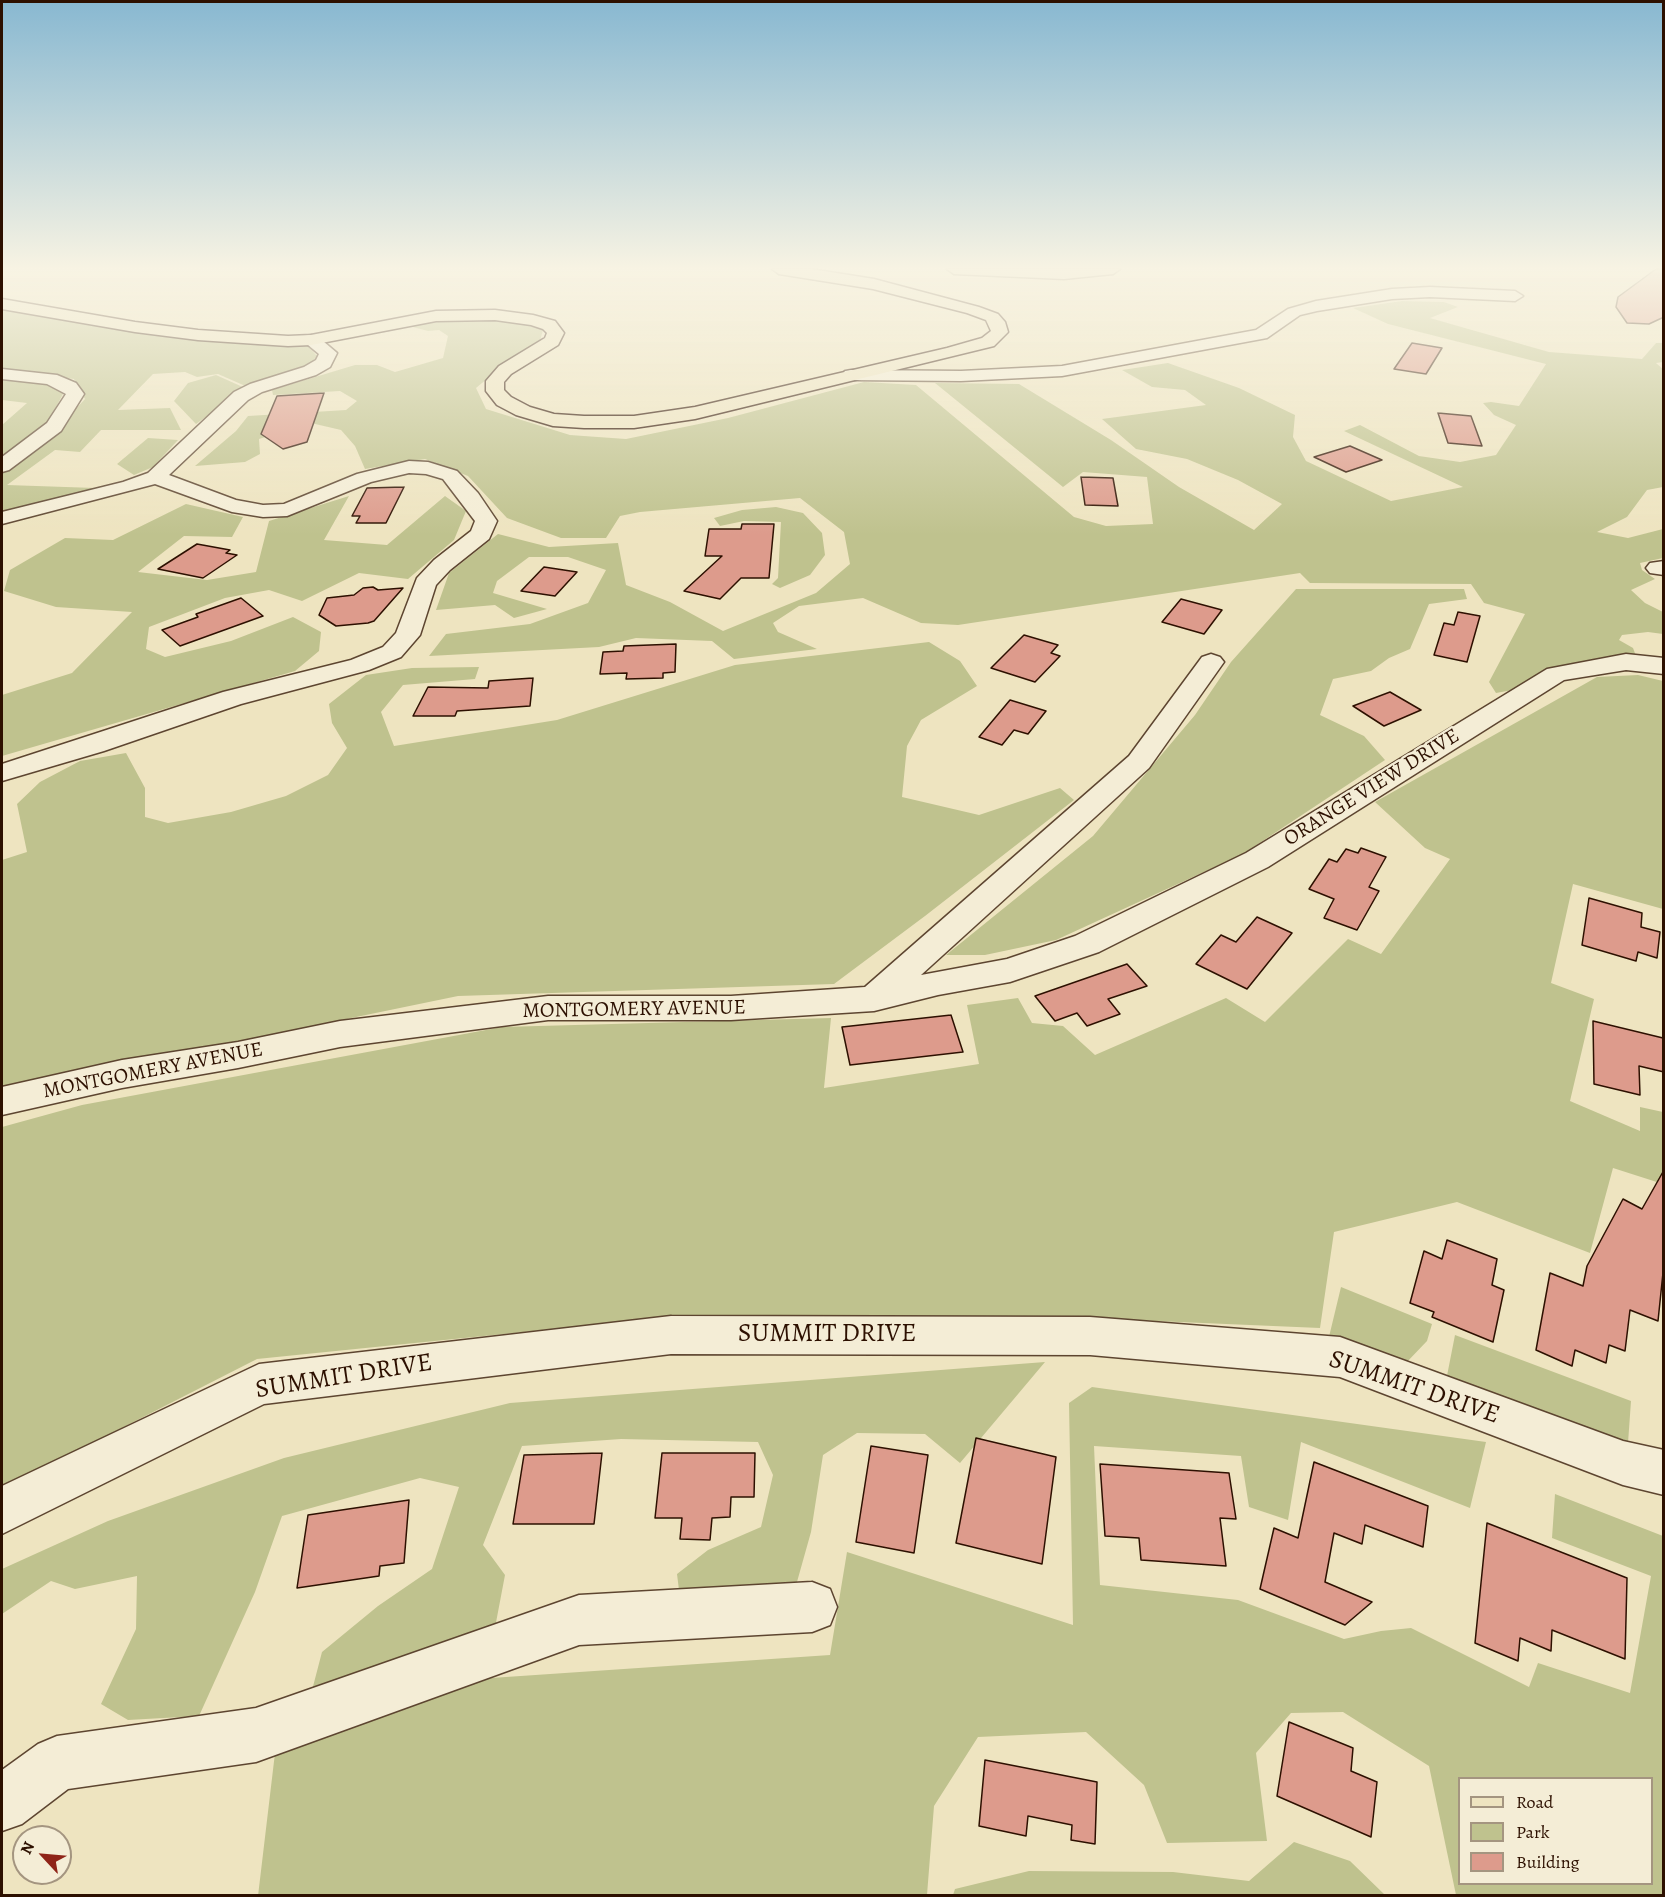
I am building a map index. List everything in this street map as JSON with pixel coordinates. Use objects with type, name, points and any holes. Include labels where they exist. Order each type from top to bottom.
[{"type":"main road","points":[[526,358],[506,370],[495,381],[495,391],[504,401],[523,411],[554,420],[634,422],[695,413],[924,358]]},
{"type":"street","points":[[2,518],[130,486],[155,477],[241,396],[256,388],[310,370],[324,363],[326,358]]},
{"type":"street","points":[[851,375],[961,376],[1062,371],[1134,358]]},
{"type":"street","points":[[2,374],[51,379],[70,387],[75,394],[54,427],[2,466]]},
{"type":"street","points":[[2,772],[94,745],[232,698],[360,665],[392,652],[408,635],[425,582],[442,565],[481,534],[486,521],[450,475],[428,468],[410,467],[364,477],[287,510],[263,511],[232,506],[155,477]]},
{"type":"street","points":[[2,539],[28,527],[56,505]]},
{"type":"street","points":[[874,999],[1139,762],[1211,662]]},
{"type":"street","name":"ORANGE VIEW DRIVE","points":[[1087,944],[1257,860],[1556,674],[1626,662],[1664,666]]},
{"type":"street","name":"MONTGOMERY AVENUE","points":[[2,1101],[122,1074],[238,1055],[340,1034],[548,1008],[731,1008],[874,999],[938,983],[1010,970],[1087,944]]},
{"type":"street","name":"SUMMIT DRIVE","points":[[2,1511],[259,1384],[671,1335],[1090,1336],[1340,1357],[1623,1462],[1664,1473]]},
{"type":"street","points":[[2,1804],[57,1763],[256,1736],[579,1620],[812,1607]]},
{"type":"green space","points":[[2,358],[316,358],[308,367],[250,388],[218,374],[197,377],[185,372],[153,374],[118,410],[170,408],[181,430],[101,430],[80,452],[55,450],[7,485],[95,488],[62,500],[2,514],[2,471],[36,451],[85,399],[74,379],[2,370]]},
{"type":"green space","points":[[443,358],[513,358],[476,388],[486,409],[570,435],[626,439],[728,418],[864,382],[916,385],[1074,517],[1106,526],[1153,524],[1147,477],[1083,472],[1063,487],[935,383],[1019,384],[1111,440],[1179,487],[1254,530],[1282,504],[1238,480],[1187,459],[1136,449],[1102,419],[1206,405],[1185,390],[1152,387],[1122,370],[1168,363],[1239,388],[1295,415],[1293,437],[1306,461],[1391,501],[1463,487],[1344,431],[1360,425],[1419,456],[1460,462],[1496,455],[1516,425],[1494,415],[1483,403],[1519,406],[1546,364],[1520,358],[1663,358],[1663,362],[1656,363],[1663,369],[1663,487],[1647,490],[1627,517],[1597,532],[1628,538],[1663,529],[1663,558],[1640,563],[1642,570],[1655,579],[1631,590],[1645,603],[1663,612],[1663,634],[1648,632],[1622,635],[1619,640],[1633,648],[1636,656],[1604,657],[1549,669],[1518,689],[1496,693],[1489,682],[1525,614],[1484,603],[1471,584],[1310,583],[1300,573],[958,625],[921,623],[863,598],[799,606],[773,623],[778,632],[817,649],[734,659],[712,641],[636,638],[599,647],[429,656],[446,634],[530,624],[588,603],[606,570],[568,557],[529,557],[497,581],[493,593],[547,609],[514,618],[495,605],[436,610],[449,573],[498,534],[549,547],[618,543],[626,585],[670,602],[723,631],[816,593],[850,564],[844,532],[800,498],[640,512],[620,516],[606,538],[561,538],[507,518],[468,476],[425,459],[365,469],[355,446],[341,430],[311,423],[259,439],[260,454],[245,462],[195,466],[236,431],[248,416],[346,410],[357,401],[340,391],[273,395],[272,390],[355,365],[377,365],[395,372]]},
{"type":"green space","points":[[216,375],[245,388],[196,424],[174,401],[188,383]]},
{"type":"green space","points":[[2,377],[46,381],[65,390],[45,428],[2,460],[2,425],[27,403],[2,400]]},
{"type":"green space","points":[[148,438],[178,440],[153,467],[134,475],[117,464]]},
{"type":"green space","points":[[349,496],[324,540],[387,545],[445,496],[466,511],[454,540],[408,579],[359,573],[302,601],[269,590],[225,598],[149,627],[146,649],[165,657],[231,641],[293,617],[321,632],[319,651],[295,671],[2,756],[2,695],[72,673],[132,612],[56,607],[4,591],[10,570],[65,538],[113,540],[186,504],[243,517],[232,537],[184,536],[138,572],[207,580],[256,572],[269,521]]},
{"type":"green space","points":[[776,507],[803,513],[822,533],[825,555],[810,575],[780,588],[772,584],[778,578],[781,522],[744,521],[720,526],[714,518],[742,510]]},
{"type":"green space","points":[[1296,589],[1464,589],[1467,599],[1429,604],[1410,649],[1389,658],[1371,671],[1333,679],[1320,715],[1364,736],[1385,760],[1243,854],[1056,940],[985,955],[946,955],[1093,836],[1195,715],[1231,662]]},
{"type":"green space","points":[[929,642],[960,661],[977,686],[921,720],[907,746],[902,797],[979,815],[1060,788],[1074,800],[834,984],[458,996],[2,1090],[2,860],[27,852],[17,804],[40,782],[80,761],[126,753],[145,788],[145,817],[168,823],[231,812],[286,796],[328,775],[347,748],[332,723],[329,704],[366,675],[412,668],[479,667],[475,679],[403,685],[381,712],[394,746],[557,720],[735,665]]},
{"type":"green space","points":[[1638,675],[1663,681],[1663,909],[1573,884],[1551,983],[1594,999],[1570,1101],[1640,1131],[1640,1107],[1663,1112],[1663,1184],[1613,1168],[1590,1253],[1457,1202],[1334,1232],[1320,1328],[1062,1317],[681,1316],[257,1359],[2,1489],[2,1127],[82,1105],[502,1027],[831,1018],[824,1088],[979,1064],[967,1005],[1018,998],[1032,1023],[1063,1026],[1095,1055],[1226,998],[1265,1022],[1348,939],[1381,954],[1450,859],[1425,848],[1375,802],[1597,677]]},
{"type":"green space","points":[[1341,1287],[1432,1324],[1427,1341],[1405,1364],[1328,1341]]},
{"type":"green space","points":[[1455,1335],[1631,1401],[1627,1457],[1445,1386]]},
{"type":"green space","points":[[1045,1362],[960,1463],[925,1434],[857,1433],[823,1455],[811,1532],[795,1589],[680,1598],[677,1574],[708,1550],[761,1527],[773,1475],[758,1442],[621,1439],[522,1446],[483,1545],[505,1575],[494,1633],[310,1698],[322,1652],[378,1606],[432,1569],[459,1487],[420,1478],[282,1516],[255,1592],[199,1716],[128,1720],[101,1704],[136,1629],[137,1576],[75,1589],[51,1581],[2,1614],[2,1569],[108,1521],[284,1458],[510,1403]]},
{"type":"green space","points":[[1092,1387],[1486,1442],[1470,1508],[1301,1442],[1288,1520],[1249,1507],[1241,1456],[1094,1446],[1100,1585],[1238,1600],[1344,1639],[1381,1631],[1411,1628],[1529,1687],[1538,1663],[1630,1693],[1651,1576],[1552,1538],[1555,1494],[1663,1536],[1663,1895],[1456,1895],[1429,1766],[1343,1712],[1291,1713],[1256,1753],[1267,1841],[1167,1843],[1144,1785],[1086,1732],[978,1737],[934,1806],[927,1895],[258,1896],[275,1753],[447,1681],[830,1655],[847,1552],[1073,1625],[1069,1403]]},
{"type":"green space","points":[[1294,1842],[1350,1861],[1385,1895],[953,1895],[955,1889],[1029,1871],[1173,1872],[1249,1881]]},
{"type":"building","points":[[1402,358],[1436,358],[1426,374],[1394,369]]},
{"type":"building","points":[[324,393],[307,442],[283,449],[261,434],[277,396]]},
{"type":"building","points":[[1438,413],[1471,416],[1482,446],[1448,443]]},
{"type":"building","points":[[1350,446],[1382,460],[1346,472],[1314,457]]},
{"type":"building","points":[[1081,477],[1113,478],[1118,506],[1085,505]]},
{"type":"building","points":[[404,487],[386,523],[356,523],[360,516],[352,516],[367,488]]},
{"type":"building","points":[[742,524],[774,524],[769,578],[741,578],[720,599],[684,591],[722,556],[705,556],[709,529],[741,529]]},
{"type":"building","points":[[197,544],[230,550],[226,553],[237,555],[203,578],[158,569]]},
{"type":"building","points":[[544,567],[577,572],[555,596],[521,591]]},
{"type":"building","points":[[373,587],[378,590],[403,588],[374,621],[336,626],[319,615],[327,598],[354,595],[363,588]]},
{"type":"building","points":[[241,598],[263,616],[180,646],[162,630],[198,617],[196,614]]},
{"type":"building","points":[[1181,599],[1222,610],[1204,634],[1162,622]]},
{"type":"building","points":[[1458,612],[1480,616],[1467,662],[1434,655],[1444,623],[1454,625]]},
{"type":"building","points":[[1024,635],[1058,645],[1051,653],[1060,656],[1035,682],[991,668]]},
{"type":"building","points":[[676,644],[675,672],[663,673],[663,678],[626,679],[627,673],[600,674],[603,652],[623,651],[624,646]]},
{"type":"building","points":[[533,678],[530,706],[457,711],[455,716],[413,716],[428,687],[488,688],[489,681]]},
{"type":"building","points":[[1390,692],[1421,710],[1384,726],[1353,706]]},
{"type":"building","points":[[1010,700],[1046,711],[1028,734],[1014,730],[1002,745],[979,737]]},
{"type":"building","points":[[1361,848],[1386,857],[1369,887],[1379,891],[1357,930],[1324,918],[1334,899],[1309,889],[1329,859],[1337,862],[1346,849],[1358,853]]},
{"type":"building","points":[[1589,898],[1642,913],[1641,927],[1660,932],[1657,958],[1638,952],[1636,961],[1582,945]]},
{"type":"building","points":[[1257,917],[1292,933],[1247,989],[1196,964],[1221,935],[1236,942]]},
{"type":"building","points":[[1127,964],[1147,986],[1108,999],[1120,1014],[1087,1026],[1077,1013],[1055,1021],[1035,996]]},
{"type":"building","points":[[951,1015],[963,1052],[850,1065],[842,1027]]},
{"type":"building","points":[[1593,1021],[1663,1038],[1664,1072],[1639,1066],[1640,1095],[1594,1084]]},
{"type":"building","points":[[1664,1170],[1664,1263],[1658,1321],[1630,1310],[1625,1351],[1609,1345],[1606,1363],[1575,1350],[1572,1366],[1536,1350],[1550,1273],[1583,1286],[1587,1266],[1623,1199],[1642,1209]]},
{"type":"building","points":[[1447,1240],[1497,1259],[1492,1285],[1504,1290],[1493,1342],[1432,1317],[1434,1312],[1410,1303],[1424,1251],[1442,1259]]},
{"type":"building","points":[[976,1438],[1056,1457],[1042,1564],[956,1543]]},
{"type":"building","points":[[871,1446],[928,1455],[914,1553],[856,1542]]},
{"type":"building","points":[[602,1453],[594,1524],[513,1524],[524,1455]]},
{"type":"building","points":[[662,1453],[755,1453],[754,1497],[731,1497],[730,1517],[712,1518],[710,1540],[680,1539],[682,1518],[655,1518]]},
{"type":"building","points":[[1314,1462],[1428,1506],[1423,1547],[1365,1525],[1362,1544],[1334,1533],[1325,1582],[1372,1602],[1345,1625],[1260,1589],[1274,1528],[1298,1538]]},
{"type":"building","points":[[1100,1464],[1229,1473],[1236,1519],[1220,1518],[1226,1566],[1141,1560],[1139,1538],[1105,1536]]},
{"type":"building","points":[[409,1500],[404,1563],[380,1566],[379,1576],[297,1588],[308,1515]]},
{"type":"building","points":[[1487,1523],[1627,1578],[1625,1659],[1552,1630],[1551,1651],[1520,1638],[1518,1661],[1475,1643]]},
{"type":"building","points":[[1289,1722],[1353,1748],[1351,1771],[1377,1782],[1371,1837],[1277,1796]]},
{"type":"building","points":[[985,1760],[1097,1782],[1095,1844],[1071,1840],[1072,1825],[1028,1816],[1026,1836],[979,1826]]}]
